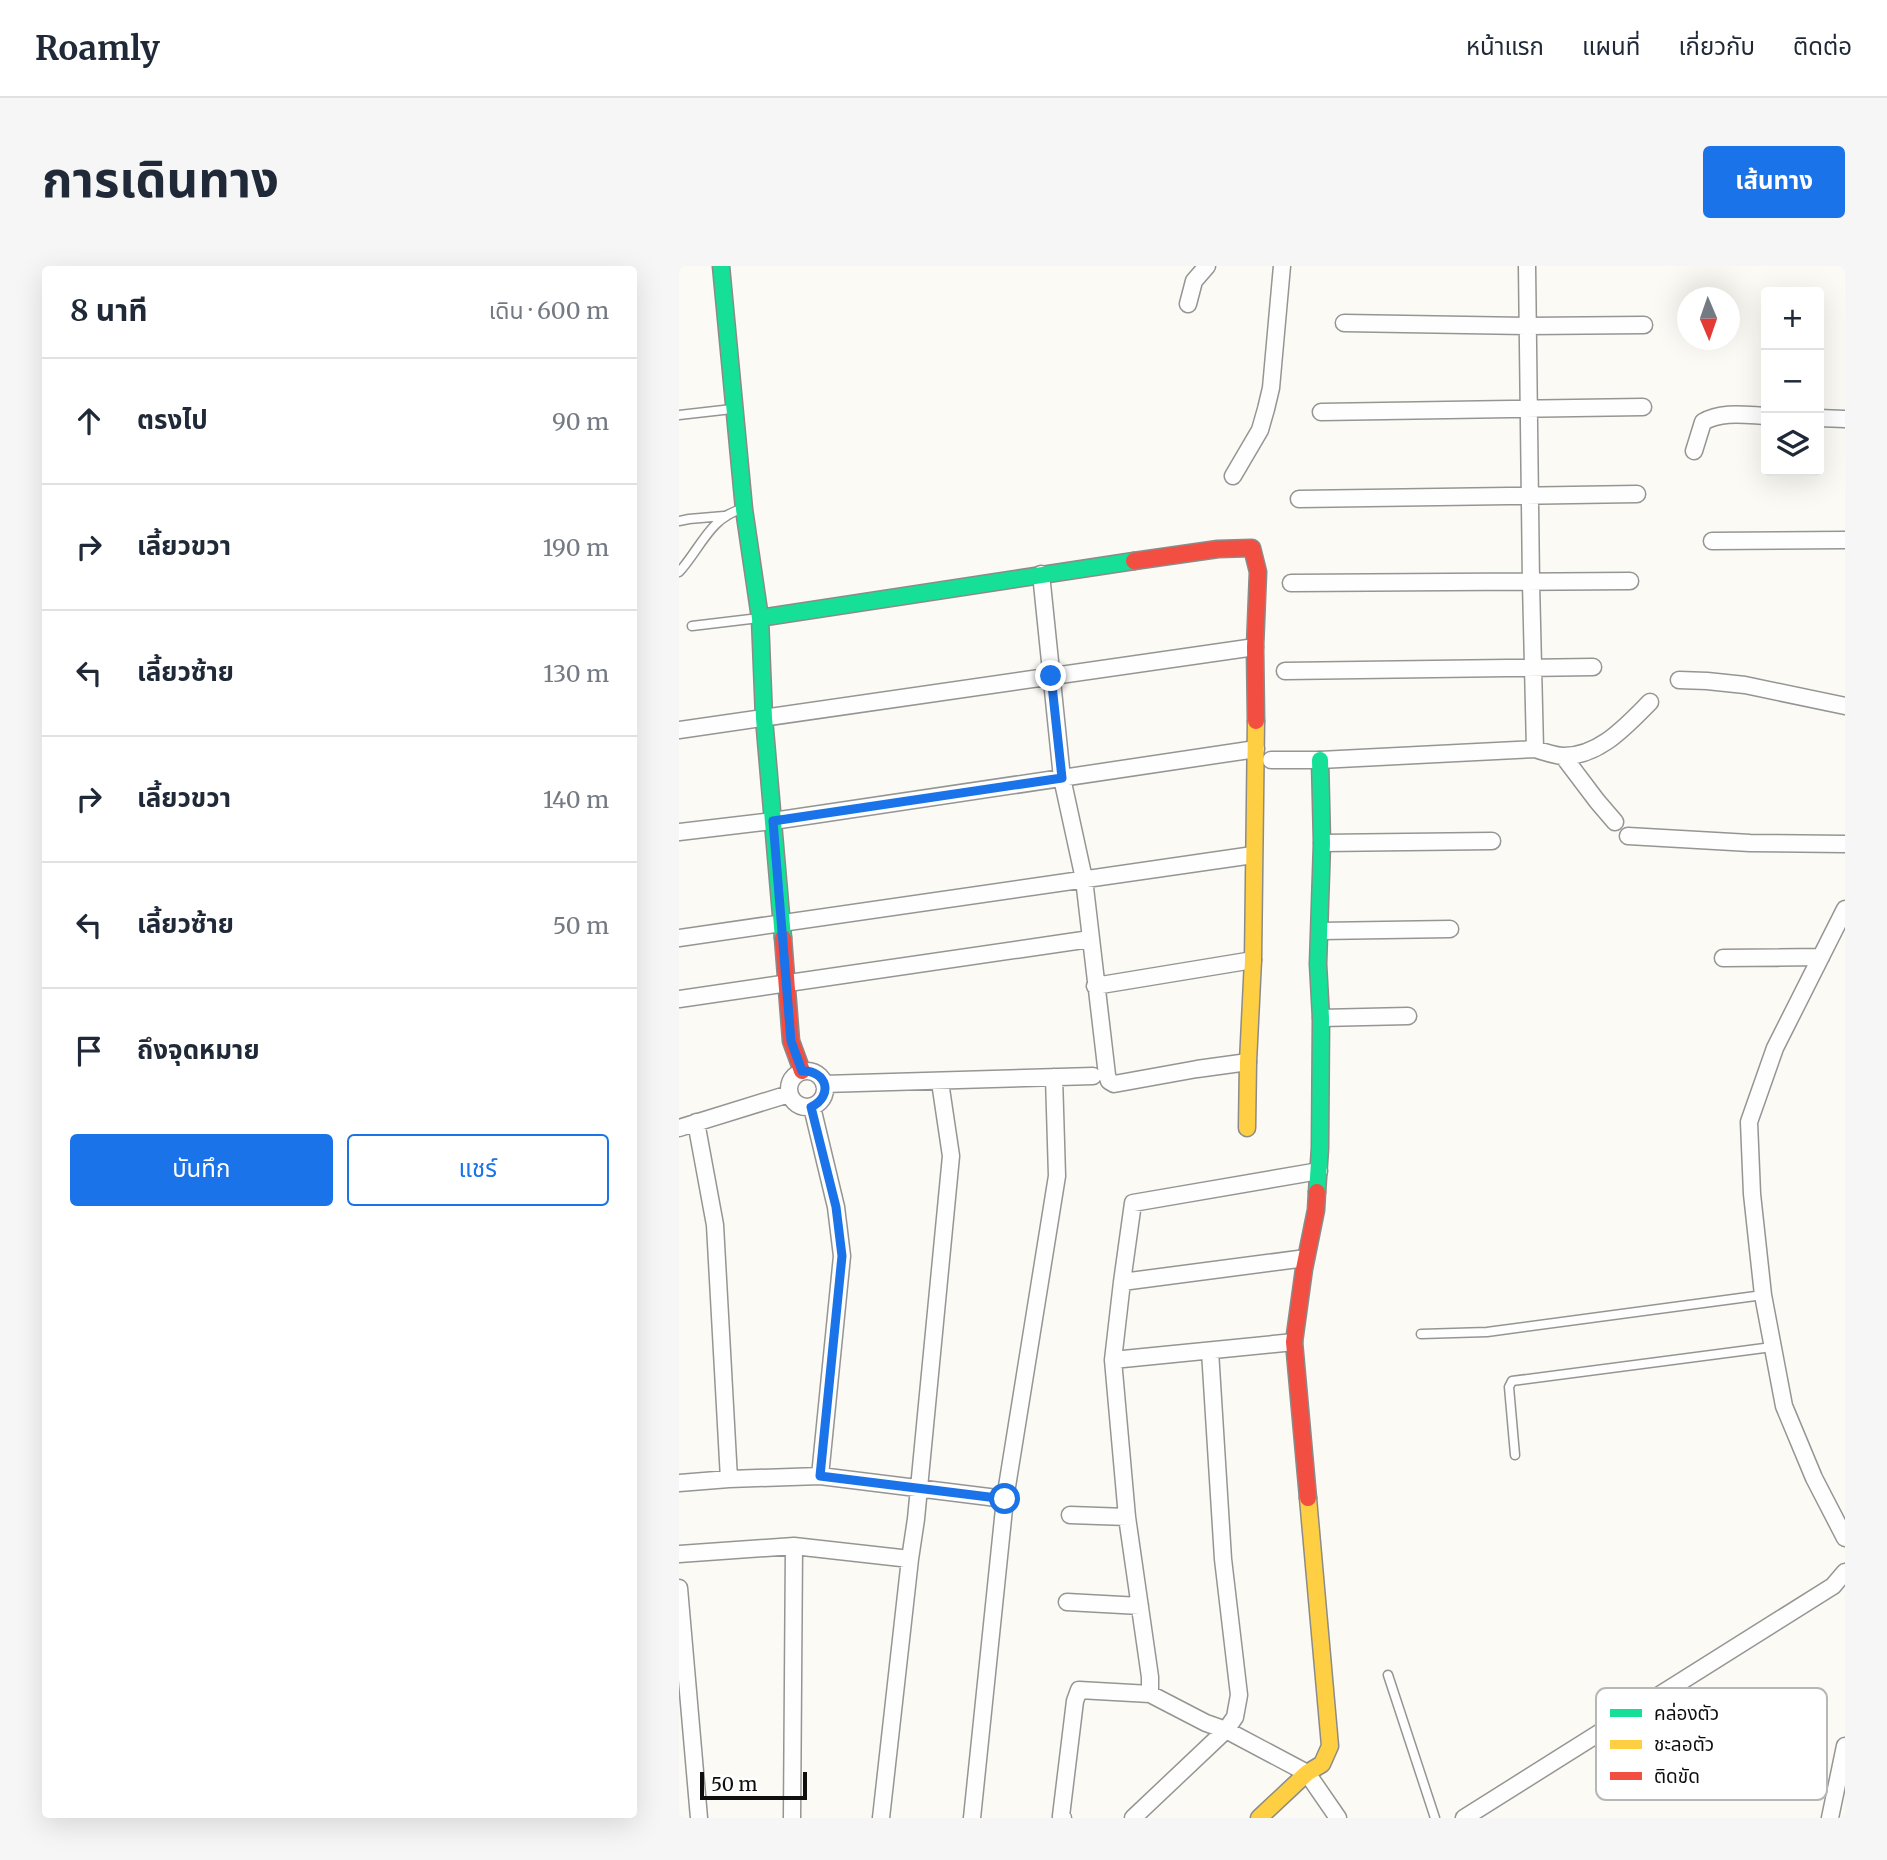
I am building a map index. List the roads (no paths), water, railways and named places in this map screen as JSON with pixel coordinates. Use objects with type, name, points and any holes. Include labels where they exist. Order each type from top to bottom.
[{"type":"street","points":[[721,266],[744,509],[760,618],[764,718],[791,1041],[802,1071]]},
{"type":"street","points":[[1188,304],[1193,281],[1207,266]]},
{"type":"street","points":[[1233,476],[1260,430],[1266,409],[1271,387],[1282,266]]},
{"type":"street","points":[[1527,266],[1535,749]]},
{"type":"street","points":[[1344,323],[1527,326],[1644,324]]},
{"type":"street","points":[[1321,412],[1643,407]]},
{"type":"street","points":[[1695,451],[1703,422],[1710,418],[1734,414],[1761,416]]},
{"type":"street","points":[[1824,418],[1845,419]]},
{"type":"street","points":[[1299,499],[1637,494]]},
{"type":"street","points":[[1711,541],[1845,540]]},
{"type":"street","points":[[760,618],[1041,574],[1217,549],[1252,548],[1258,572],[1253,960],[1247,1128]]},
{"type":"street","points":[[1041,574],[1062,778],[1084,879],[1095,986],[1109,1081],[1114,1084],[1248,1062]]},
{"type":"street","points":[[1291,583],[1630,581]]},
{"type":"street","points":[[679,730],[1255,647]]},
{"type":"street","points":[[1285,671],[1593,667]]},
{"type":"street","points":[[1679,680],[1745,685],[1845,706]]},
{"type":"street","points":[[1271,760],[1535,749],[1563,756],[1592,750],[1619,734],[1650,702]]},
{"type":"street","points":[[679,832],[773,821],[1256,749]]},
{"type":"street","points":[[1563,756],[1615,822]]},
{"type":"street","points":[[1259,1818],[1307,1773],[1322,1764],[1330,1746],[1294,1342],[1316,1210],[1318,1171],[1321,1018],[1318,964],[1322,843],[1320,760]]},
{"type":"street","points":[[1627,836],[1750,843],[1845,844]]},
{"type":"street","points":[[1322,843],[1492,841]]},
{"type":"street","points":[[679,938],[1253,855]]},
{"type":"street","points":[[1845,909],[1775,1048],[1749,1122],[1752,1194],[1763,1295],[1784,1406],[1814,1478],[1845,1538]]},
{"type":"street","points":[[1320,931],[1450,929]]},
{"type":"street","points":[[679,999],[1090,939]]},
{"type":"street","points":[[1723,958],[1821,957]]},
{"type":"street","points":[[1095,986],[1253,960]]},
{"type":"street","points":[[1321,1018],[1408,1016]]},
{"type":"street","points":[[802,1071],[816,1073],[824,1084],[823,1098],[811,1107],[797,1105],[789,1094],[790,1080],[802,1071]]},
{"type":"street","points":[[824,1084],[1094,1076]]},
{"type":"street","points":[[972,1818],[1005,1499],[1057,1176],[1054,1077]]},
{"type":"street","points":[[881,1818],[919,1487],[951,1156],[940,1082]]},
{"type":"street","points":[[679,1128],[789,1094]]},
{"type":"street","points":[[811,1107],[836,1207],[842,1256],[820,1476]]},
{"type":"street","points":[[696,1122],[715,1225],[729,1479]]},
{"type":"street","points":[[1150,1694],[1150,1677],[1127,1517],[1113,1360],[1133,1203],[1318,1171]]},
{"type":"street","points":[[1122,1282],[1306,1258]]},
{"type":"street","points":[[1113,1360],[1294,1342]]},
{"type":"street","points":[[1132,1818],[1226,1730],[1235,1717],[1239,1696],[1223,1559],[1210,1351]]},
{"type":"street","points":[[679,1483],[820,1476],[1005,1499]]},
{"type":"street","points":[[1070,1515],[1127,1517]]},
{"type":"street","points":[[679,1554],[794,1546],[909,1559]]},
{"type":"street","points":[[792,1818],[794,1546]]},
{"type":"street","points":[[1671,1688],[1833,1586],[1845,1572]]},
{"type":"street","points":[[679,1588],[699,1818]]},
{"type":"street","points":[[1067,1602],[1140,1606]]},
{"type":"street","points":[[1063,1818],[1061,1816],[1075,1701],[1079,1690],[1150,1694],[1206,1723],[1226,1730],[1307,1773],[1338,1818]]},
{"type":"street","points":[[1464,1818],[1596,1735]]},
{"type":"street","points":[[1830,1818],[1845,1746]]},
{"type":"lane","points":[[679,415],[735,409]]},
{"type":"lane","points":[[679,522],[724,516],[744,509]]},
{"type":"lane","points":[[679,572],[724,516]]},
{"type":"lane","points":[[692,626],[760,618]]},
{"type":"lane","points":[[1421,1334],[1487,1332],[1763,1295]]},
{"type":"lane","points":[[1515,1455],[1509,1398],[1512,1381],[1772,1347]]},
{"type":"lane","points":[[1388,1675],[1434,1818]]}]
